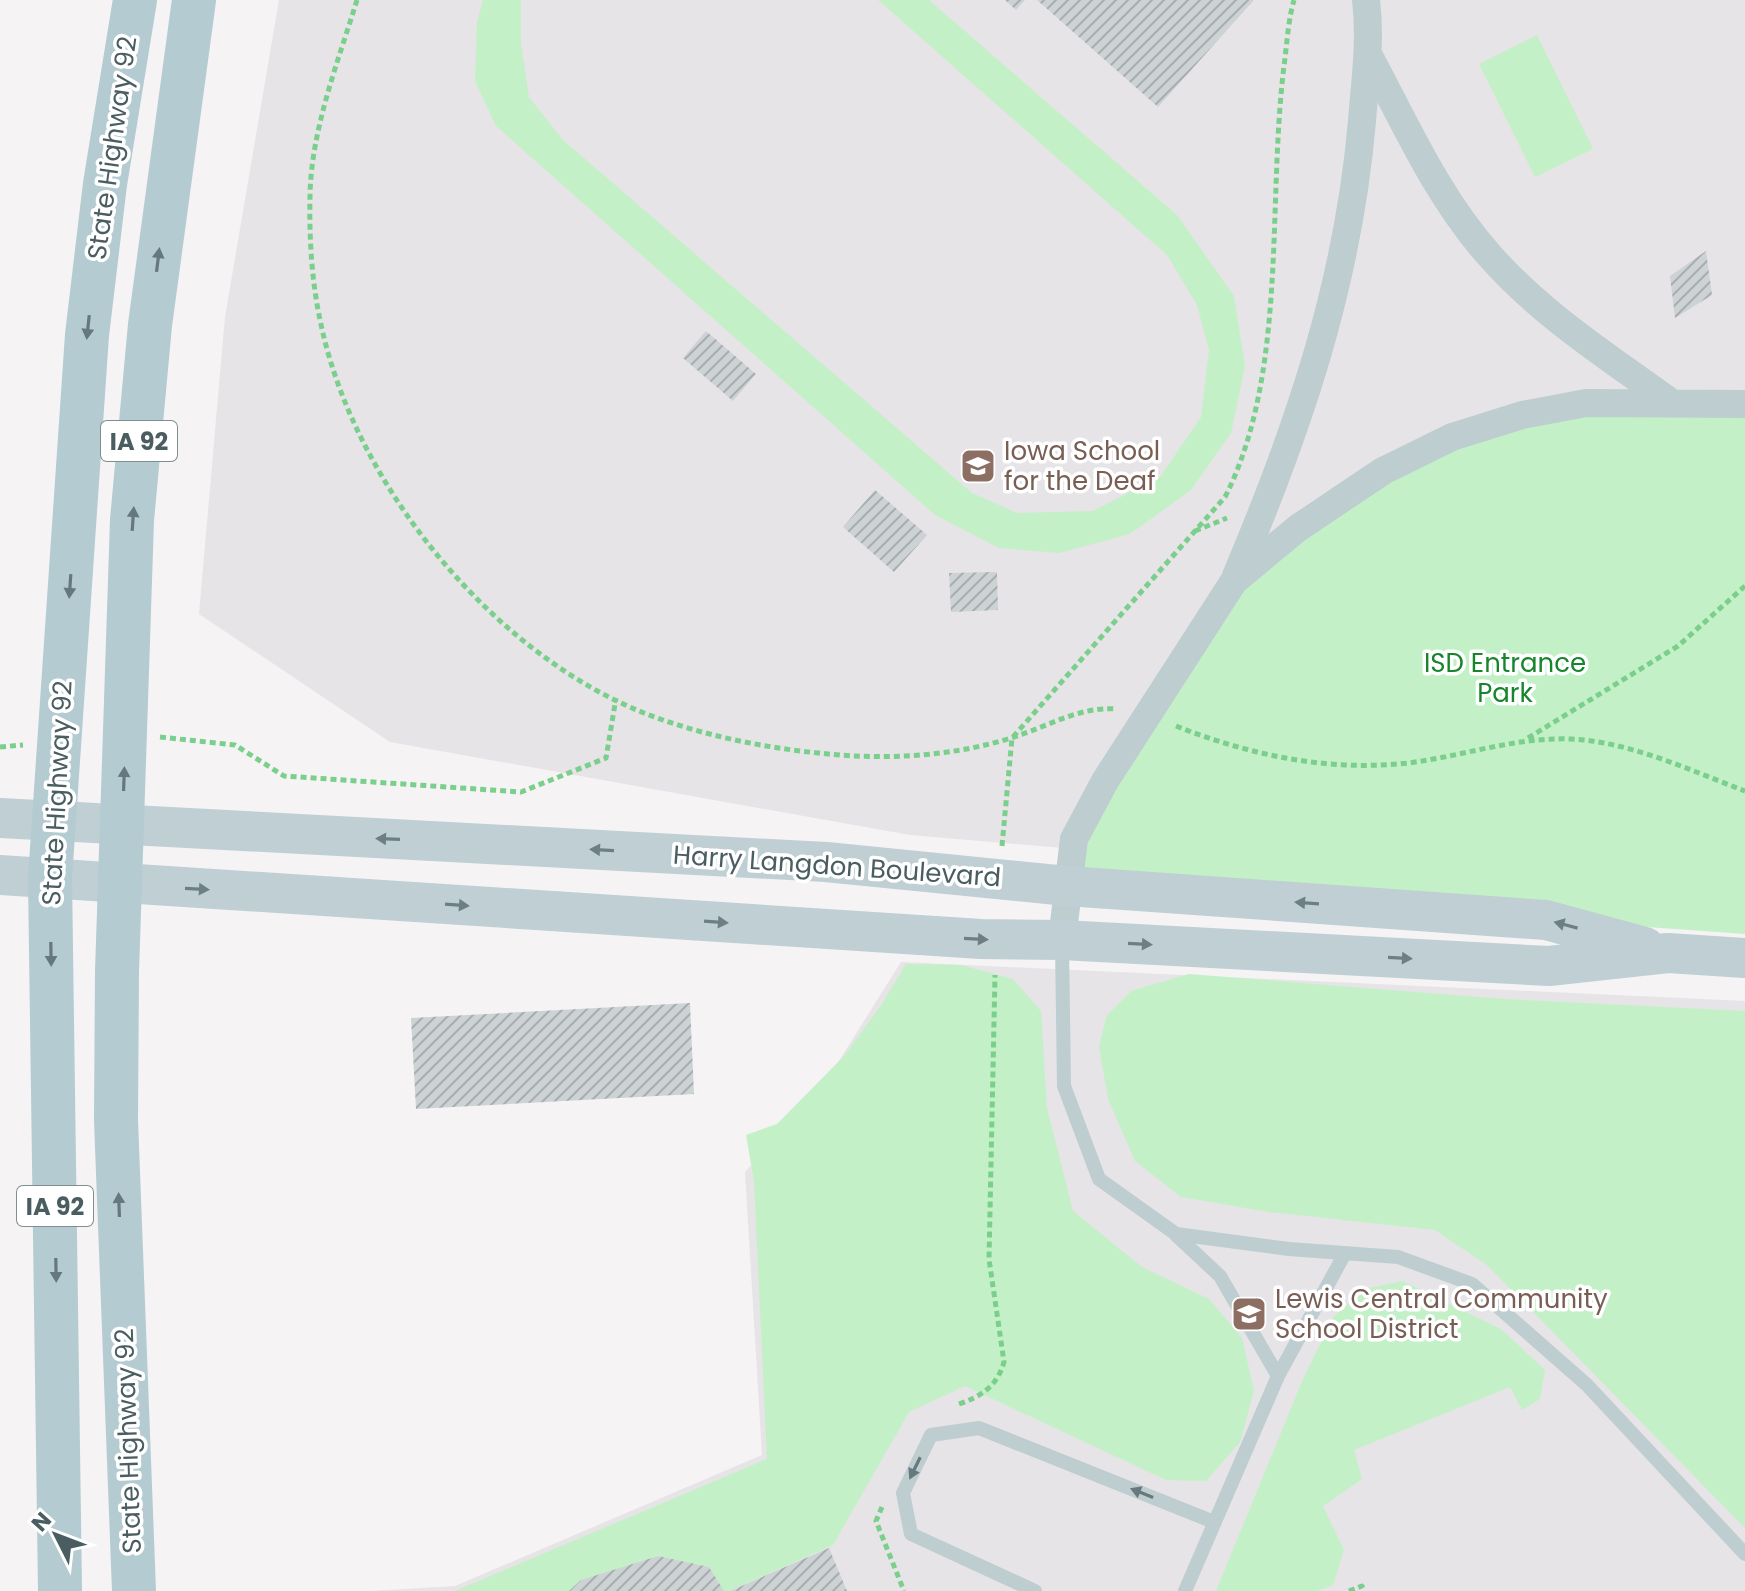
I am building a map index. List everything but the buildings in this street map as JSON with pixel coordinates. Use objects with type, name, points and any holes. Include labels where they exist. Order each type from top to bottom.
[{"type":"main road","name":"State Highway 92","points":[[60,1591],[50,878],[87,335],[105,184],[135,0]]},
{"type":"main road","name":"State Highway 92","points":[[134,1591],[116,1120],[132,520],[150,325],[194,0]]},
{"type":"main road","name":"Harry Langdon Boulevard","points":[[0,818],[826,862],[1067,886],[1546,920],[1668,953]]},
{"type":"main road","name":"Harry Langdon Boulevard","points":[[0,875],[995,940],[1062,940],[1549,966],[1668,953],[1745,958]]},
{"type":"street","points":[[1062,940],[1074,839],[1148,714],[1234,581],[1277,479],[1316,370],[1341,269],[1357,177],[1368,54],[1366,0]]},
{"type":"street","points":[[1368,54],[1442,192],[1489,255],[1539,306],[1669,401]]},
{"type":"street","points":[[1234,581],[1334,502],[1383,471],[1452,437],[1522,415],[1586,403],[1669,401],[1745,404]]},
{"type":"lane","points":[[1062,940],[1064,1086],[1099,1179],[1176,1234],[1220,1276],[1278,1376]]},
{"type":"lane","points":[[1176,1234],[1344,1255],[1398,1257],[1472,1284],[1587,1385],[1745,1554]]},
{"type":"lane","points":[[1185,1591],[1278,1376],[1344,1255]]},
{"type":"lane","points":[[1035,1591],[911,1534],[903,1493],[931,1435],[979,1428],[1214,1522]]},
{"type":"path","points":[[357,0],[315,150],[310,192],[312,276],[322,330],[335,375],[377,467],[445,564],[502,622],[551,661],[642,712],[752,744],[829,754],[886,757],[927,753],[1012,738],[1094,708],[1148,714],[1249,752],[1346,765],[1408,763],[1527,738],[1574,739],[1628,747],[1745,791]]},
{"type":"path","points":[[1000,878],[1012,738],[1225,497],[1240,467],[1260,389],[1275,136],[1294,0]]},
{"type":"path","points":[[1527,738],[1678,646],[1745,586]]},
{"type":"path","points":[[126,734],[235,745],[284,776],[521,792],[606,758],[616,698]]},
{"type":"path","points":[[945,1410],[979,1397],[1000,1377],[1004,1362],[1005,1347],[989,1259],[995,940]]},
{"type":"path","points":[[888,1492],[876,1521],[904,1591]]},
{"type":"path","points":[[1349,1591],[1362,1586],[1364,1591]]},
{"type":"shaded area","name":"Iowa School for the Deaf","points":[[279,0],[1745,0],[1745,906],[910,835],[390,742],[199,614],[225,317]]},
{"type":"shaded area","name":"Lewis Central Community School District","points":[[901,962],[1745,1001],[1745,1591],[372,1591],[455,1586],[762,1455],[745,1172],[822,1088]]},
{"type":"green space","points":[[483,0],[521,0],[521,43],[529,97],[563,140],[972,493],[1017,513],[1093,511],[1160,477],[1201,417],[1209,350],[1197,305],[1167,255],[878,0],[929,0],[1177,215],[1234,296],[1245,366],[1231,433],[1191,490],[1130,534],[1059,553],[999,548],[935,515],[496,126],[475,81],[477,22]]},
{"type":"green space","points":[[1537,35],[1593,149],[1535,177],[1479,64]]},
{"type":"green space","name":"ISD Entrance Park","points":[[1745,406],[1745,934],[1067,886],[1074,839],[1234,581],[1298,528],[1522,415]]},
{"type":"green space","points":[[906,964],[961,965],[1013,979],[1041,1011],[1047,1108],[1073,1211],[1142,1267],[1209,1299],[1242,1338],[1254,1391],[1240,1442],[1206,1481],[1166,1480],[965,1386],[909,1412],[833,1545],[729,1591],[724,1591],[709,1567],[658,1556],[581,1580],[569,1591],[455,1591],[767,1459],[754,1181],[746,1135],[777,1124],[844,1056],[880,1007]]},
{"type":"green space","points":[[1189,974],[1504,999],[1745,1011],[1745,1528],[1487,1265],[1435,1230],[1269,1212],[1181,1197],[1135,1161],[1108,1099],[1099,1047],[1107,1015],[1131,991]]},
{"type":"green space","points":[[1403,1281],[1501,1329],[1545,1370],[1540,1399],[1522,1410],[1510,1387],[1354,1450],[1362,1479],[1323,1506],[1344,1550],[1333,1585],[1317,1591],[1216,1591],[1303,1379],[1334,1316],[1369,1288]]},
{"type":"place","name":"Iowa School for the Deaf","points":[[978,466]]},
{"type":"place","name":"Lewis Central Community School District","points":[[1249,1314]]}]
